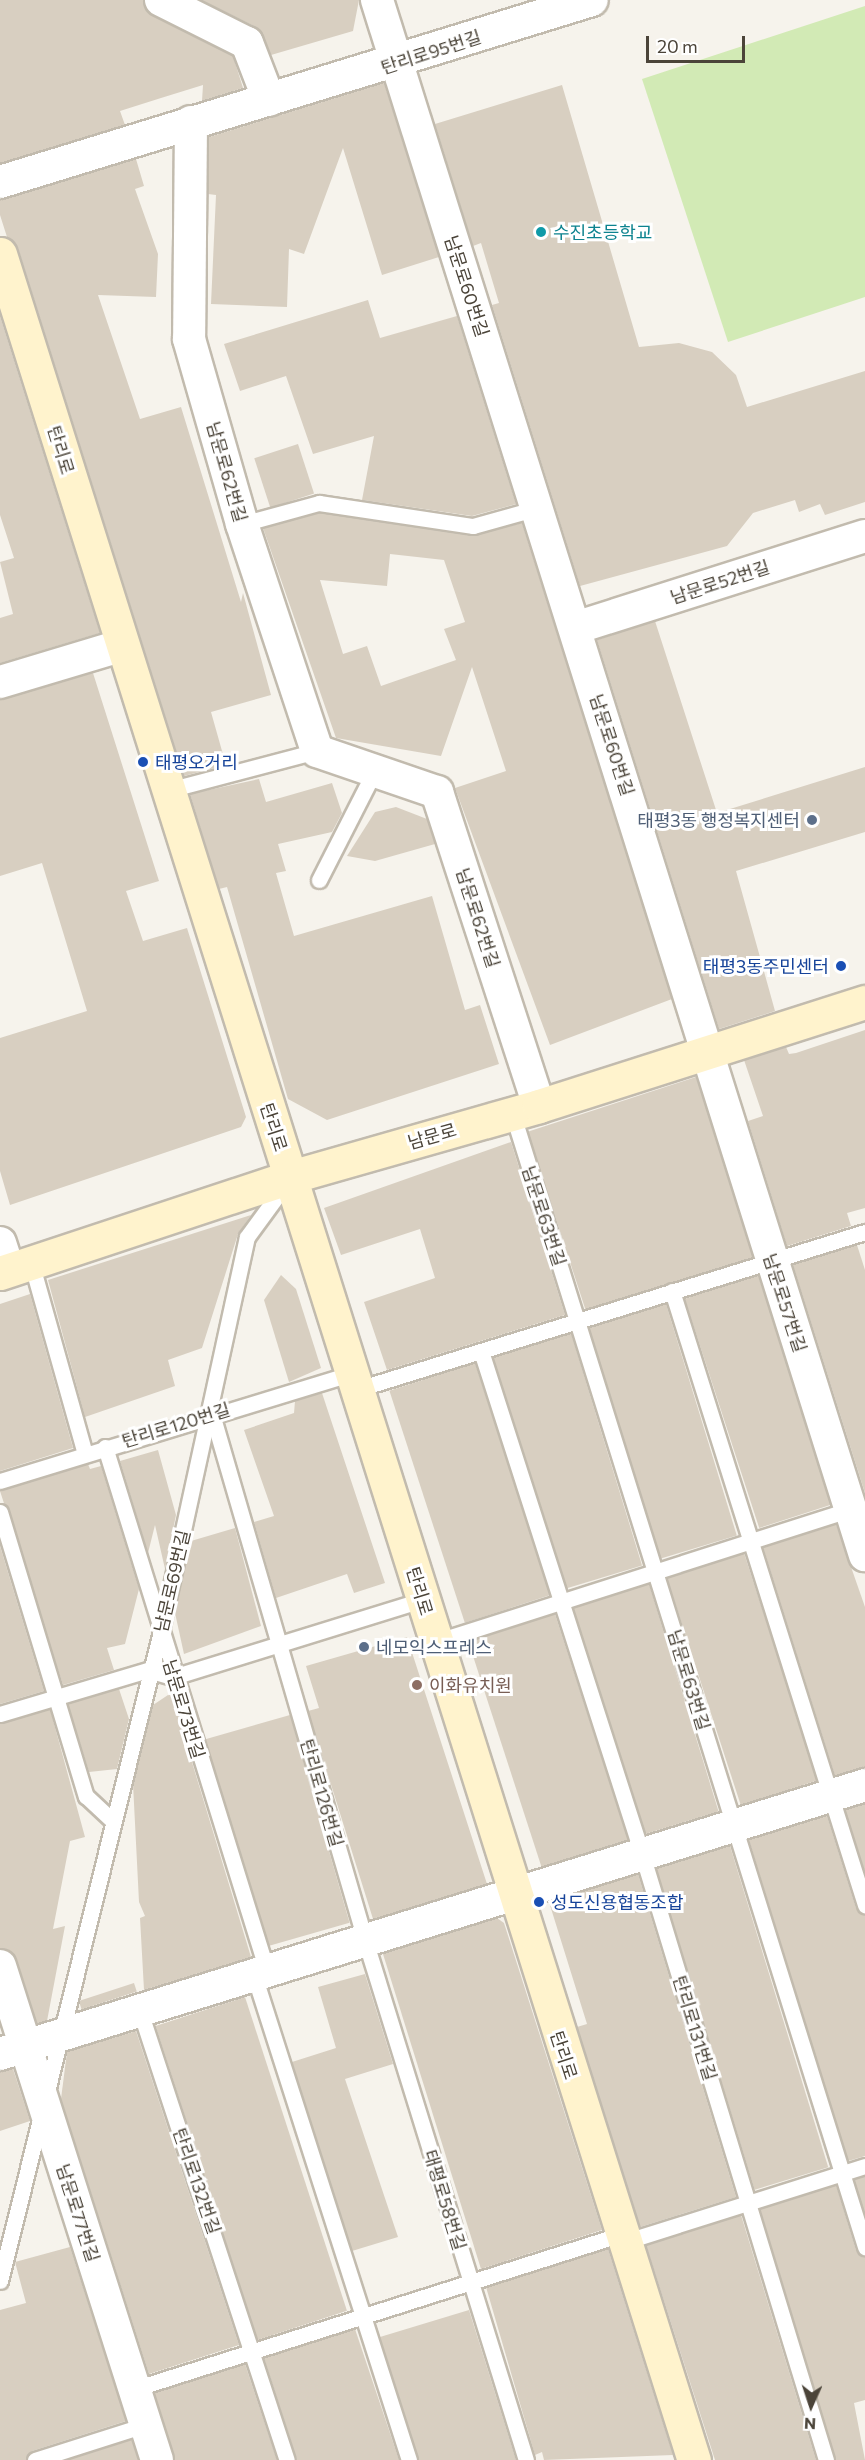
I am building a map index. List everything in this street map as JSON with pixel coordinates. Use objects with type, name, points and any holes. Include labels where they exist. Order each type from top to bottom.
[{"type":"main road","name":"탄리로","points":[[0,254],[356,1381],[513,1895],[694,2460]]},
{"type":"main road","name":"남문로","points":[[10,1262],[525,1109],[865,1002]]},
{"type":"street","points":[[161,0],[248,44],[269,100]]},
{"type":"street","name":"남문로60번길","points":[[377,0],[709,1051]]},
{"type":"street","name":"탄리로95번길","points":[[0,182],[191,122],[396,64],[592,0]]},
{"type":"street","name":"남문로62번길","points":[[191,122],[189,339],[242,525],[317,751],[437,792],[525,1109]]},
{"type":"street","name":"남문로52번길","points":[[575,628],[865,537]]},
{"type":"street","points":[[0,682],[123,645]]},
{"type":"street","name":"남문로57번길","points":[[709,1051],[771,1261],[858,1507],[865,1555]]},
{"type":"street","points":[[13,2050],[865,1785]]},
{"type":"street","name":"남문로77번길","points":[[0,1966],[13,2050],[42,2097],[156,2460]]},
{"type":"lane","points":[[242,525],[319,503],[473,526],[538,508]]},
{"type":"lane","points":[[168,790],[317,751]]},
{"type":"lane","points":[[319,880],[375,770]]},
{"type":"lane","name":"남문로63번길","points":[[525,1109],[578,1321],[865,2247]]},
{"type":"lane","name":"남문로69번길","points":[[0,2281],[110,1818],[148,1670],[161,1631],[211,1413],[247,1237],[290,1177]]},
{"type":"lane","name":"탄리로120번길","points":[[0,1480],[211,1413],[481,1351],[865,1232]]},
{"type":"lane","points":[[10,1262],[85,1454]]},
{"type":"lane","points":[[672,1291],[749,1542],[865,1905]]},
{"type":"lane","name":"탄리로131번길","points":[[481,1351],[642,1854],[826,2460]]},
{"type":"lane","name":"남문로69번길","points":[[211,1413],[279,1646]]},
{"type":"lane","name":"남문로73번길","points":[[105,1447],[260,1973]]},
{"type":"lane","points":[[435,1642],[858,1507]]},
{"type":"lane","points":[[0,1512],[58,1696],[86,1796],[110,1818]]},
{"type":"lane","points":[[0,1714],[148,1670],[173,1677],[422,1600]]},
{"type":"lane","name":"탄리로126번길","points":[[279,1646],[365,1940]]},
{"type":"lane","name":"태평로58번길","points":[[365,1940],[526,2460]]},
{"type":"lane","points":[[260,1973],[362,2315],[410,2460]]},
{"type":"lane","name":"탄리로132번길","points":[[140,2011],[254,2352],[287,2460]]},
{"type":"lane","points":[[134,2389],[254,2352],[362,2315],[865,2166]]},
{"type":"lane","points":[[35,2460],[55,2457],[146,2425]]},
{"type":"green space","points":[[865,6],[865,297],[728,342],[642,79]]},
{"type":"building","points":[[0,0],[143,0],[153,16],[233,56],[243,88],[202,101],[203,85],[120,111],[125,125],[0,163]]},
{"type":"building","points":[[201,0],[359,0],[353,31],[271,55],[256,27]]},
{"type":"building","points":[[384,83],[439,257],[382,275],[343,148],[304,254],[289,249],[287,307],[211,304],[216,195],[208,194],[209,137]]},
{"type":"building","name":"수진초등학교","points":[[562,85],[639,347],[679,343],[712,352],[736,375],[747,407],[865,371],[865,502],[825,515],[820,504],[799,512],[795,500],[753,513],[727,546],[580,586],[492,305],[499,303],[481,243],[473,246],[435,124]]},
{"type":"building","points":[[136,159],[144,186],[135,189],[158,254],[156,297],[98,295],[140,419],[181,407],[241,602],[243,593],[271,695],[211,712],[226,765],[184,776],[18,248],[7,237],[0,215],[0,199]]},
{"type":"building","points":[[368,300],[380,338],[457,316],[516,504],[472,516],[362,500],[374,436],[313,454],[286,376],[240,391],[224,344]]},
{"type":"building","points":[[0,316],[100,633],[0,663],[0,618],[13,614],[0,562],[14,558],[0,515]]},
{"type":"building","points":[[298,444],[314,493],[270,508],[254,458]]},
{"type":"building","points":[[320,513],[472,536],[522,523],[672,999],[550,1045],[455,788],[506,771],[472,667],[441,756],[336,738],[263,528]],"holes":[[[390,554],[444,560],[465,622],[444,629],[456,660],[381,686],[367,646],[343,654],[320,580],[387,586]]]},
{"type":"building","points":[[655,621],[717,813],[865,767],[865,832],[736,871],[775,1011],[719,1029],[597,640]]},
{"type":"building","points":[[93,673],[159,881],[126,891],[143,941],[187,928],[246,1117],[241,1127],[10,1205],[0,1171],[0,1038],[87,1011],[42,863],[0,876],[0,699]]},
{"type":"building","points":[[259,779],[266,802],[332,783],[342,813],[332,832],[278,844],[286,871],[276,873],[294,936],[432,896],[465,1010],[480,1005],[499,1064],[327,1120],[288,1099],[227,887],[219,889],[190,794]]},
{"type":"building","points":[[396,807],[427,819],[435,844],[375,861],[347,856],[375,812]]},
{"type":"building","points":[[865,1030],[865,1208],[847,1213],[851,1226],[787,1246],[748,1121],[763,1116],[744,1060],[786,1047],[789,1054],[796,1053]]},
{"type":"building","points":[[696,1077],[754,1257],[586,1311],[528,1132]]},
{"type":"building","points":[[511,1142],[565,1315],[387,1370],[364,1302],[435,1278],[420,1229],[341,1255],[324,1208]]},
{"type":"building","points":[[251,1215],[238,1234],[202,1348],[168,1360],[175,1386],[85,1417],[48,1280]]},
{"type":"building","points":[[857,1245],[865,1270],[865,1493],[793,1265]]},
{"type":"building","points":[[281,1275],[296,1289],[321,1368],[289,1382],[264,1300]]},
{"type":"building","points":[[758,1275],[832,1504],[759,1528],[685,1299]]},
{"type":"building","points":[[30,1294],[73,1448],[0,1471],[0,1304]]},
{"type":"building","points":[[666,1304],[737,1535],[659,1559],[589,1328]]},
{"type":"building","points":[[571,1333],[642,1565],[564,1589],[493,1357]]},
{"type":"building","points":[[475,1363],[550,1595],[465,1623],[389,1391]]},
{"type":"building","points":[[322,1393],[385,1583],[354,1593],[347,1574],[276,1598],[254,1522],[274,1516],[244,1430],[294,1413],[295,1401]]},
{"type":"building","points":[[158,1450],[176,1515],[165,1569],[155,1525],[148,1553],[120,1461]]},
{"type":"building","points":[[88,1464],[90,1469],[101,1466],[139,1589],[125,1644],[107,1648],[114,1670],[63,1685],[0,1491]]},
{"type":"building","points":[[836,1524],[865,1607],[865,1768],[835,1776],[763,1547]]},
{"type":"building","points":[[235,1528],[261,1626],[184,1654],[175,1613],[191,1541]]},
{"type":"building","points":[[0,1546],[44,1691],[0,1704]]},
{"type":"building","points":[[744,1553],[818,1780],[741,1805],[667,1578]]},
{"type":"building","points":[[649,1584],[719,1812],[642,1835],[572,1607]]},
{"type":"building","points":[[555,1614],[628,1839],[542,1868],[468,1642]]},
{"type":"building","points":[[407,1637],[487,1884],[373,1919],[308,1711],[319,1708],[306,1666]]},
{"type":"building","points":[[119,1689],[129,1719],[117,1769],[89,1772],[68,1704]]},
{"type":"building","points":[[171,1693],[251,1957],[144,1990],[140,1918],[145,1916],[139,1902],[133,1784],[153,1705]]},
{"type":"building","points":[[50,1709],[85,1837],[70,1841],[53,1929],[65,1926],[47,2021],[37,2024],[17,1960],[0,1949],[0,1724]]},
{"type":"building","points":[[290,1715],[350,1923],[265,1947],[205,1739]]},
{"type":"building","points":[[865,1804],[865,1872],[845,1810]]},
{"type":"building","points":[[827,1816],[856,1908],[865,1915],[865,2156],[848,2161],[749,1840]]},
{"type":"building","points":[[730,1846],[828,2167],[755,2190],[656,1869]]},
{"type":"building","points":[[638,1874],[736,2197],[640,2227],[577,2027],[587,2024],[549,1902]]},
{"type":"building","points":[[497,1918],[504,1923],[602,2230],[481,2269],[383,1954]]},
{"type":"building","points":[[365,1974],[393,2064],[345,2079],[398,2237],[352,2251],[292,2062],[336,2048],[318,1987]]},
{"type":"building","points":[[134,1983],[137,1992],[82,2009],[79,2001]]},
{"type":"building","points":[[245,1997],[347,2311],[258,2340],[156,2026]]},
{"type":"building","points":[[136,2031],[239,2345],[149,2374],[61,2099],[67,2052]]},
{"type":"building","points":[[13,2069],[30,2121],[0,2131],[0,2071]]},
{"type":"building","points":[[865,2176],[865,2214],[854,2180]]},
{"type":"building","points":[[836,2185],[856,2250],[865,2256],[865,2400],[854,2403],[865,2460],[836,2460],[760,2209]]},
{"type":"building","points":[[741,2215],[816,2460],[715,2460],[646,2245]]},
{"type":"building","points":[[70,2247],[126,2421],[32,2451],[26,2460],[0,2460],[0,2310],[26,2303],[15,2262]]},
{"type":"building","points":[[608,2249],[673,2455],[544,2460],[542,2452],[535,2455],[486,2287]]},
{"type":"building","points":[[469,2310],[516,2460],[418,2460],[380,2337]]},
{"type":"building","points":[[355,2329],[399,2460],[297,2460],[264,2358]]},
{"type":"building","points":[[245,2364],[277,2460],[174,2460],[154,2393]]},
{"type":"building","points":[[132,2439],[138,2460],[67,2460]]},
{"type":"place","name":"수진초등학교","points":[[541,232]]},
{"type":"place","name":"태평오거리","points":[[143,762]]},
{"type":"place","name":"태평3동 행정복지센터","points":[[812,820]]},
{"type":"place","name":"태평3동주민센터","points":[[841,966]]},
{"type":"place","name":"네모익스프레스","points":[[364,1647]]},
{"type":"place","name":"이화유치원","points":[[417,1685]]},
{"type":"place","name":"성도신용협동조합","points":[[539,1902]]}]
